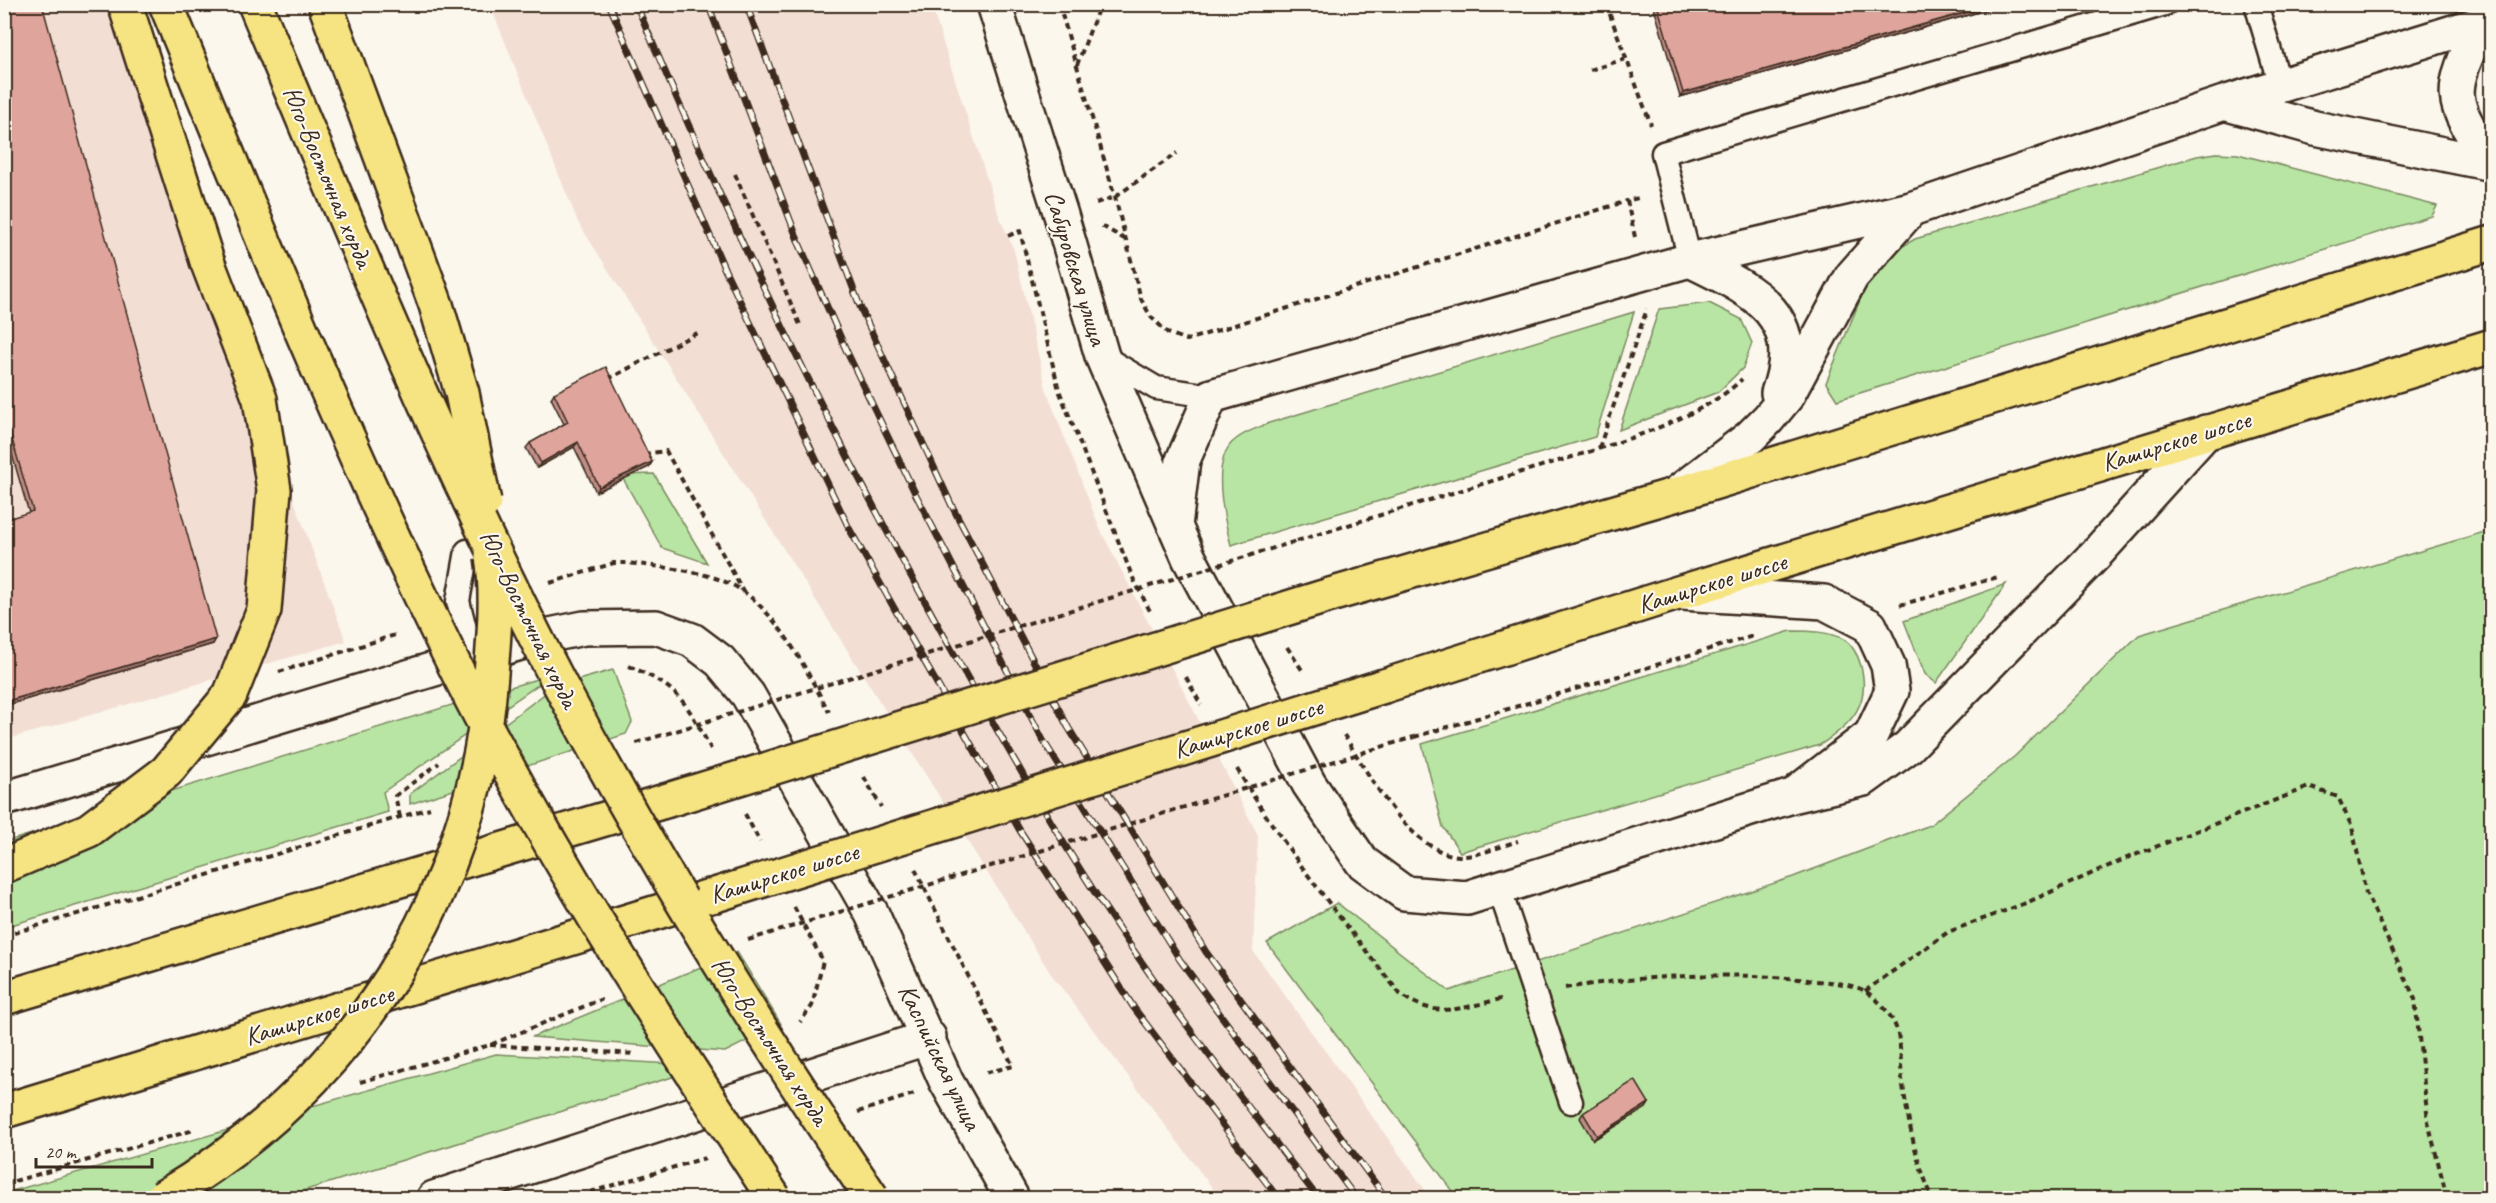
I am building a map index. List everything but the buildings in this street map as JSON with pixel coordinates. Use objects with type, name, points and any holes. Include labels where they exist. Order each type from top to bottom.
[{"type":"main road","points":[[4,866],[89,830],[166,772],[230,695],[264,610],[274,490],[260,399],[207,261],[125,4]]},
{"type":"main road","points":[[166,4],[339,421],[443,644],[503,757],[586,903],[705,1094],[774,1198]]},
{"type":"main road","name":"Юго-Восточная хорда","points":[[255,4],[395,337],[461,480],[565,693],[620,794],[702,935],[872,1198]]},
{"type":"main road","points":[[162,1198],[202,1174],[259,1131],[312,1082],[360,1026],[397,970],[427,917],[456,848],[476,774],[489,710],[494,640],[494,569],[483,492],[462,393],[428,284],[326,4]]},
{"type":"main road","name":"Сабуровская улица","points":[[994,4],[1102,356],[1194,568],[1309,783],[1362,862],[1404,893],[1467,898],[1792,796],[1864,779],[1908,747],[2095,555],[2206,432]]},
{"type":"main road","points":[[1175,526],[1184,460],[1211,396],[1690,260],[1911,209],[2224,103],[2486,21]]},
{"type":"main road","points":[[2486,21],[2459,70],[2455,98],[2464,124],[2492,164]]},
{"type":"main road","points":[[2224,103],[2314,128],[2492,164]]},
{"type":"main road","points":[[1674,495],[1750,437],[1768,419],[1786,396],[1852,276],[1911,209]]},
{"type":"main road","points":[[4,998],[665,801],[1330,595],[1674,495],[2492,243]]},
{"type":"main road","points":[[1690,260],[1746,287],[1766,303],[1779,321],[1785,339],[1786,361],[1780,390],[1768,419]]},
{"type":"main road","name":"Каширское шоссе","points":[[4,1111],[712,896],[1678,592],[2492,346]]},
{"type":"main road","points":[[1678,592],[1824,602],[1869,626],[1888,665],[1892,691],[1888,700],[1872,735],[1792,796]]},
{"type":"main road","name":"Каспийская улица","points":[[4,799],[540,637],[584,628],[656,627],[692,640],[720,661],[748,695],[872,914],[929,1037],[946,1081],[1012,1198]]},
{"type":"main road","points":[[434,1198],[929,1037]]},
{"type":"lane","points":[[1690,260],[1663,153],[2165,4]]},
{"type":"lane","points":[[2256,4],[2280,86]]},
{"type":"lane","points":[[1102,356],[1156,388],[1211,396]]},
{"type":"lane","points":[[467,551],[458,601],[472,657]]},
{"type":"lane","points":[[1499,888],[1571,1102]]},
{"type":"path","points":[[1059,4],[1115,197],[1141,299],[1151,317],[1168,333],[1187,340],[1627,201]]},
{"type":"path","points":[[1077,66],[1100,4]]},
{"type":"path","points":[[1606,4],[1625,59],[1663,153]]},
{"type":"path","points":[[1590,70],[1625,59]]},
{"type":"path","points":[[1085,207],[1115,197],[1177,153]]},
{"type":"path","points":[[735,174],[801,327]]},
{"type":"path","points":[[1008,236],[1020,231],[1059,390],[1131,576],[1154,618]]},
{"type":"path","points":[[1599,448],[1648,306],[1636,307]]},
{"type":"path","points":[[602,382],[701,331]]},
{"type":"path","points":[[625,746],[1599,448],[1707,405],[1729,393],[1748,374]]},
{"type":"path","points":[[643,454],[666,451],[743,591],[784,634],[809,676]]},
{"type":"path","points":[[1230,557],[1236,567]]},
{"type":"path","points":[[541,585],[614,563],[627,563],[711,578],[743,591]]},
{"type":"path","points":[[1900,606],[1998,577]]},
{"type":"path","points":[[747,940],[1754,636]]},
{"type":"path","points":[[1281,637],[1307,677]]},
{"type":"path","points":[[622,662],[657,678],[685,701],[712,751]]},
{"type":"path","points":[[1182,669],[1204,711]]},
{"type":"path","points":[[1339,727],[1375,785],[1395,812],[1424,840],[1436,848],[1462,856],[1526,838]]},
{"type":"path","points":[[1232,760],[1255,800],[1304,871],[1400,994],[1415,1005],[1429,1010],[1445,1011],[1534,992],[1606,981],[1761,974],[1832,982],[1865,990],[1885,1009],[1894,1024],[1900,1042],[1902,1076],[1913,1144],[1933,1198]]},
{"type":"path","points":[[1865,990],[1948,932],[2026,903],[2122,860],[2309,787],[2338,797],[2352,827],[2366,893],[2415,999],[2428,1122],[2447,1198]]},
{"type":"path","points":[[740,803],[762,845]]},
{"type":"path","points":[[4,936],[434,807]]},
{"type":"path","points":[[790,898],[823,962],[812,1006],[798,1024]]},
{"type":"path","points":[[354,1084],[490,1045],[607,997]]},
{"type":"path","points":[[490,1045],[642,1054]]},
{"type":"path","points":[[4,1184],[196,1129]]},
{"type":"shaded area","points":[[5,5],[111,5],[346,641],[5,740]]},
{"type":"shaded area","points":[[490,5],[931,5],[999,216],[1014,250],[1047,392],[1100,529],[1258,835],[1253,951],[1431,1198],[1220,1198],[1051,974],[578,222]]},
{"type":"green space","points":[[2216,153],[2238,154],[2437,206],[2432,216],[1837,400],[1826,383],[1869,278],[1891,253],[1915,239],[2197,156]]},
{"type":"green space","points":[[1709,303],[1741,319],[1752,343],[1743,368],[1718,392],[1619,430],[1659,309]]},
{"type":"green space","points":[[1634,312],[1595,437],[1231,545],[1225,520],[1221,475],[1227,449],[1243,435],[1269,423]]},
{"type":"green space","points":[[654,474],[707,563],[662,548],[621,475]]},
{"type":"green space","points":[[2491,530],[2491,1198],[1458,1198],[1267,943],[1337,903],[1449,991],[1793,877],[1930,825],[2015,756],[2139,635]]},
{"type":"green space","points":[[2006,584],[1936,683],[1925,674],[1904,621]]},
{"type":"green space","points":[[1791,631],[1819,632],[1839,637],[1852,647],[1860,663],[1863,677],[1861,701],[1850,720],[1820,745],[1460,852],[1443,827],[1422,744]]},
{"type":"green space","points":[[613,670],[632,722],[626,734],[410,804],[410,794],[554,687]]},
{"type":"green space","points":[[540,678],[542,682],[383,792],[388,812],[5,927],[5,842]]},
{"type":"green space","points":[[737,952],[781,1024],[725,1052],[532,1037]]},
{"type":"green space","points":[[496,1054],[708,1066],[280,1198],[5,1198],[5,1193]]},
{"type":"railway","points":[[609,4],[725,270],[850,530],[1019,829],[1134,1008],[1278,1198]]},
{"type":"railway","points":[[636,4],[745,249],[824,409],[906,567],[1023,775],[1101,902],[1153,978],[1318,1198]]},
{"type":"railway","points":[[708,4],[799,243],[847,352],[915,493],[1043,740],[1180,960],[1356,1198]]},
{"type":"railway","points":[[746,4],[861,309],[951,504],[1068,727],[1206,952],[1386,1198]]}]
